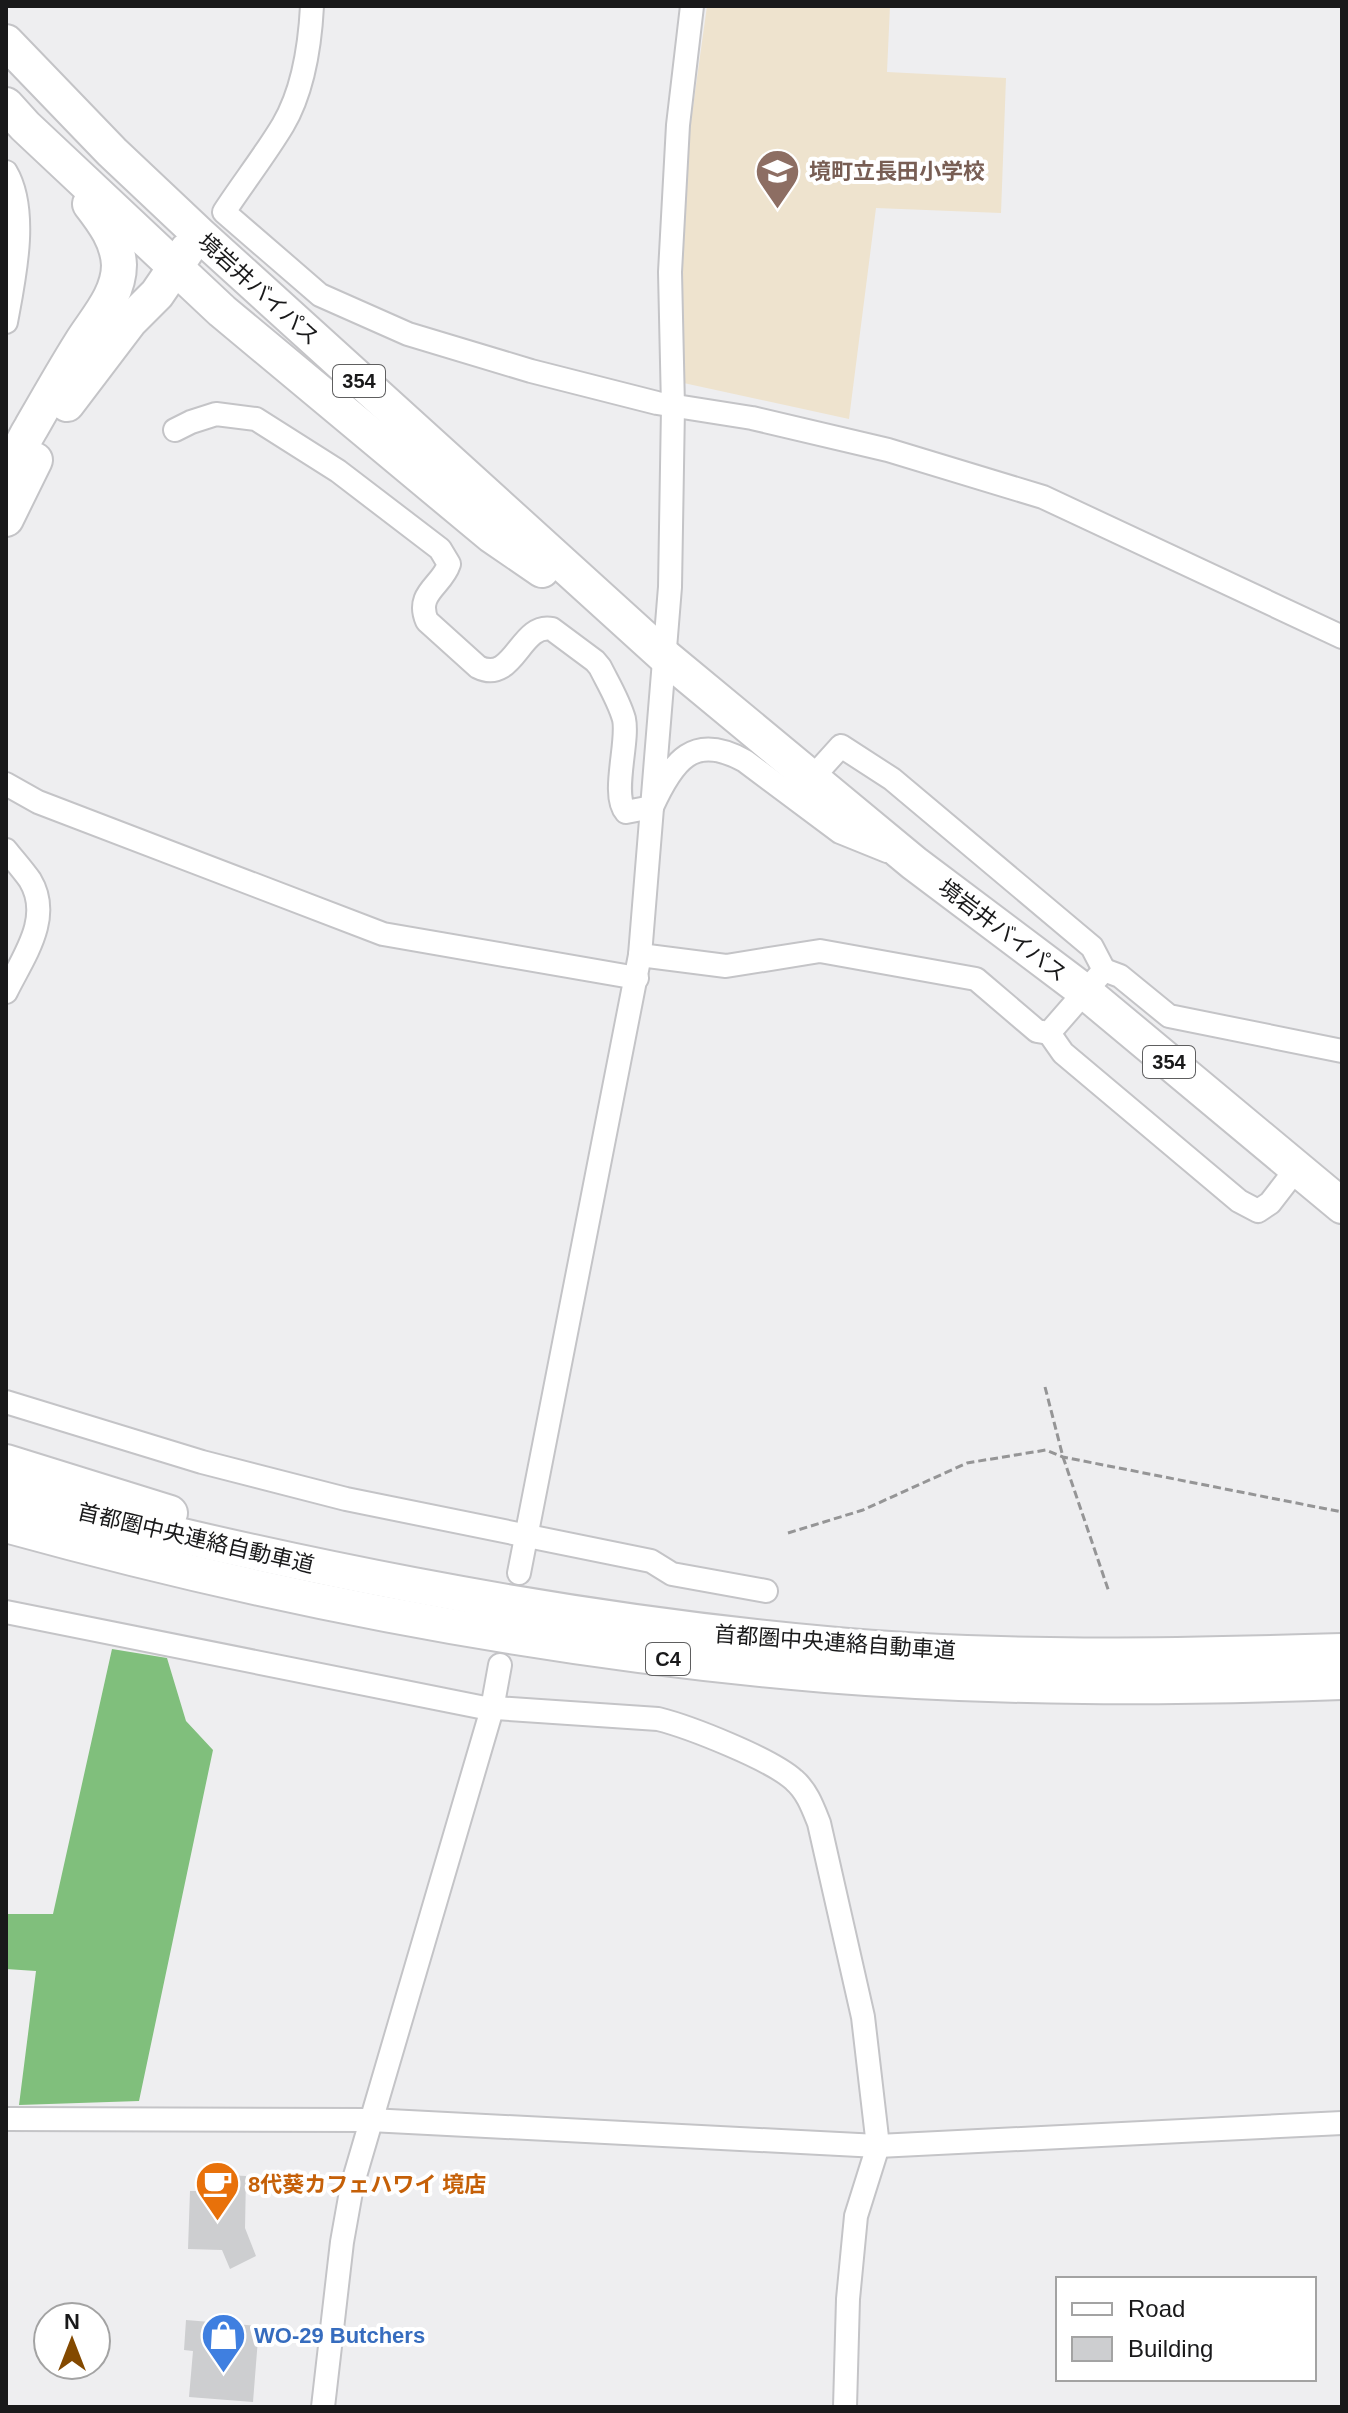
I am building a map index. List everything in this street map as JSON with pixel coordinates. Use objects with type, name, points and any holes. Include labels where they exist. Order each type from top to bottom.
[{"type":"highway","name":"境岩井バイパス","points":[[6,42],[112,152],[200,235],[663,655],[914,863],[1094,980],[1342,1206]]},
{"type":"highway","name":"境岩井バイパス","points":[[16,115],[222,311],[491,535],[663,655]]},
{"type":"highway","points":[[6,479],[29,431],[107,305],[119,265],[107,226],[16,115]]},
{"type":"highway","points":[[57,385],[137,294],[173,266],[200,235]]},
{"type":"highway","points":[[6,519],[24,479],[69,400],[130,321],[157,294],[173,266]]},
{"type":"highway","points":[[6,1462],[228,1531],[483,1600]]},
{"type":"highway","name":"首都圏中央連絡自動車道","points":[[6,1493],[167,1534],[483,1600],[655,1626],[830,1645],[1021,1655],[1342,1651]]},
{"type":"highway","name":"首都圏中央連絡自動車道","points":[[6,1525],[144,1562],[304,1598],[480,1631],[649,1657],[828,1675],[1022,1685],[1241,1686],[1342,1682]]},
{"type":"street","points":[[312,6],[311,32],[301,77],[284,123],[224,212],[320,295],[408,334],[531,371],[673,407],[752,418],[888,450],[1043,497],[1340,631]]},
{"type":"street","points":[[519,1573],[640,955],[670,587],[673,407],[670,272],[678,125],[692,6]]},
{"type":"street","points":[[6,172],[14,186],[19,257],[6,322]]},
{"type":"street","points":[[175,430],[216,414],[256,419],[338,471],[440,549],[449,564],[426,595],[423,612],[427,621],[478,667],[487,671],[509,662],[536,629],[544,627],[552,629],[595,661],[624,720],[621,807],[626,812],[652,807],[664,781],[685,756],[697,750],[715,749],[730,752],[745,761],[840,832],[914,863]]},
{"type":"street","points":[[812,778],[841,746],[892,779],[1092,947],[1094,980]]},
{"type":"street","points":[[6,784],[38,802],[383,934],[637,978]]},
{"type":"street","points":[[6,850],[29,878],[39,904],[39,923],[6,992]]},
{"type":"street","points":[[640,955],[726,966],[820,951],[976,979],[1037,1031],[1049,1033],[1063,1053],[1239,1201],[1258,1211],[1270,1203],[1297,1168]]},
{"type":"street","points":[[1049,1033],[1094,980],[1120,976],[1169,1016],[1342,1051]]},
{"type":"street","points":[[6,1402],[216,1466],[346,1499],[651,1561],[672,1574],[766,1591]]},
{"type":"street","points":[[6,1612],[492,1709],[658,1719],[678,1724],[771,1765],[797,1782],[819,1823],[863,2017],[878,2146],[856,2216],[848,2299],[845,2407]]},
{"type":"street","points":[[323,2407],[342,2242],[352,2186],[492,1709],[500,1665]]},
{"type":"street","points":[[6,2119],[370,2120],[878,2146],[1342,2123]]},
{"type":"path","points":[[1045,1387],[1063,1457],[1109,1592]]},
{"type":"path","points":[[788,1533],[863,1510],[967,1463],[1046,1450],[1063,1457],[1342,1512]]},
{"type":"shaded area","name":"境町立長田小学校","points":[[707,6],[890,6],[887,72],[1006,78],[1001,213],[876,208],[849,419],[679,382],[681,193]]},
{"type":"green space","points":[[112,1649],[167,1658],[186,1721],[213,1750],[139,2101],[19,2105],[36,1971],[6,1969],[6,1914],[53,1914]]},
{"type":"building","name":"8代葵カフェハワイ 境店","points":[[208,2174],[246,2176],[245,2228],[256,2256],[230,2269],[222,2250],[188,2249],[190,2191],[207,2191]]},
{"type":"building","name":"WO-29 Butchers","points":[[186,2320],[259,2326],[253,2402],[189,2397],[193,2351],[184,2350]]},
{"type":"place","name":"境町立長田小学校","points":[[778,210]]},
{"type":"place","name":"8代葵カフェハワイ 境店","points":[[217,2223]]},
{"type":"place","name":"WO-29 Butchers","points":[[223,2374]]}]
